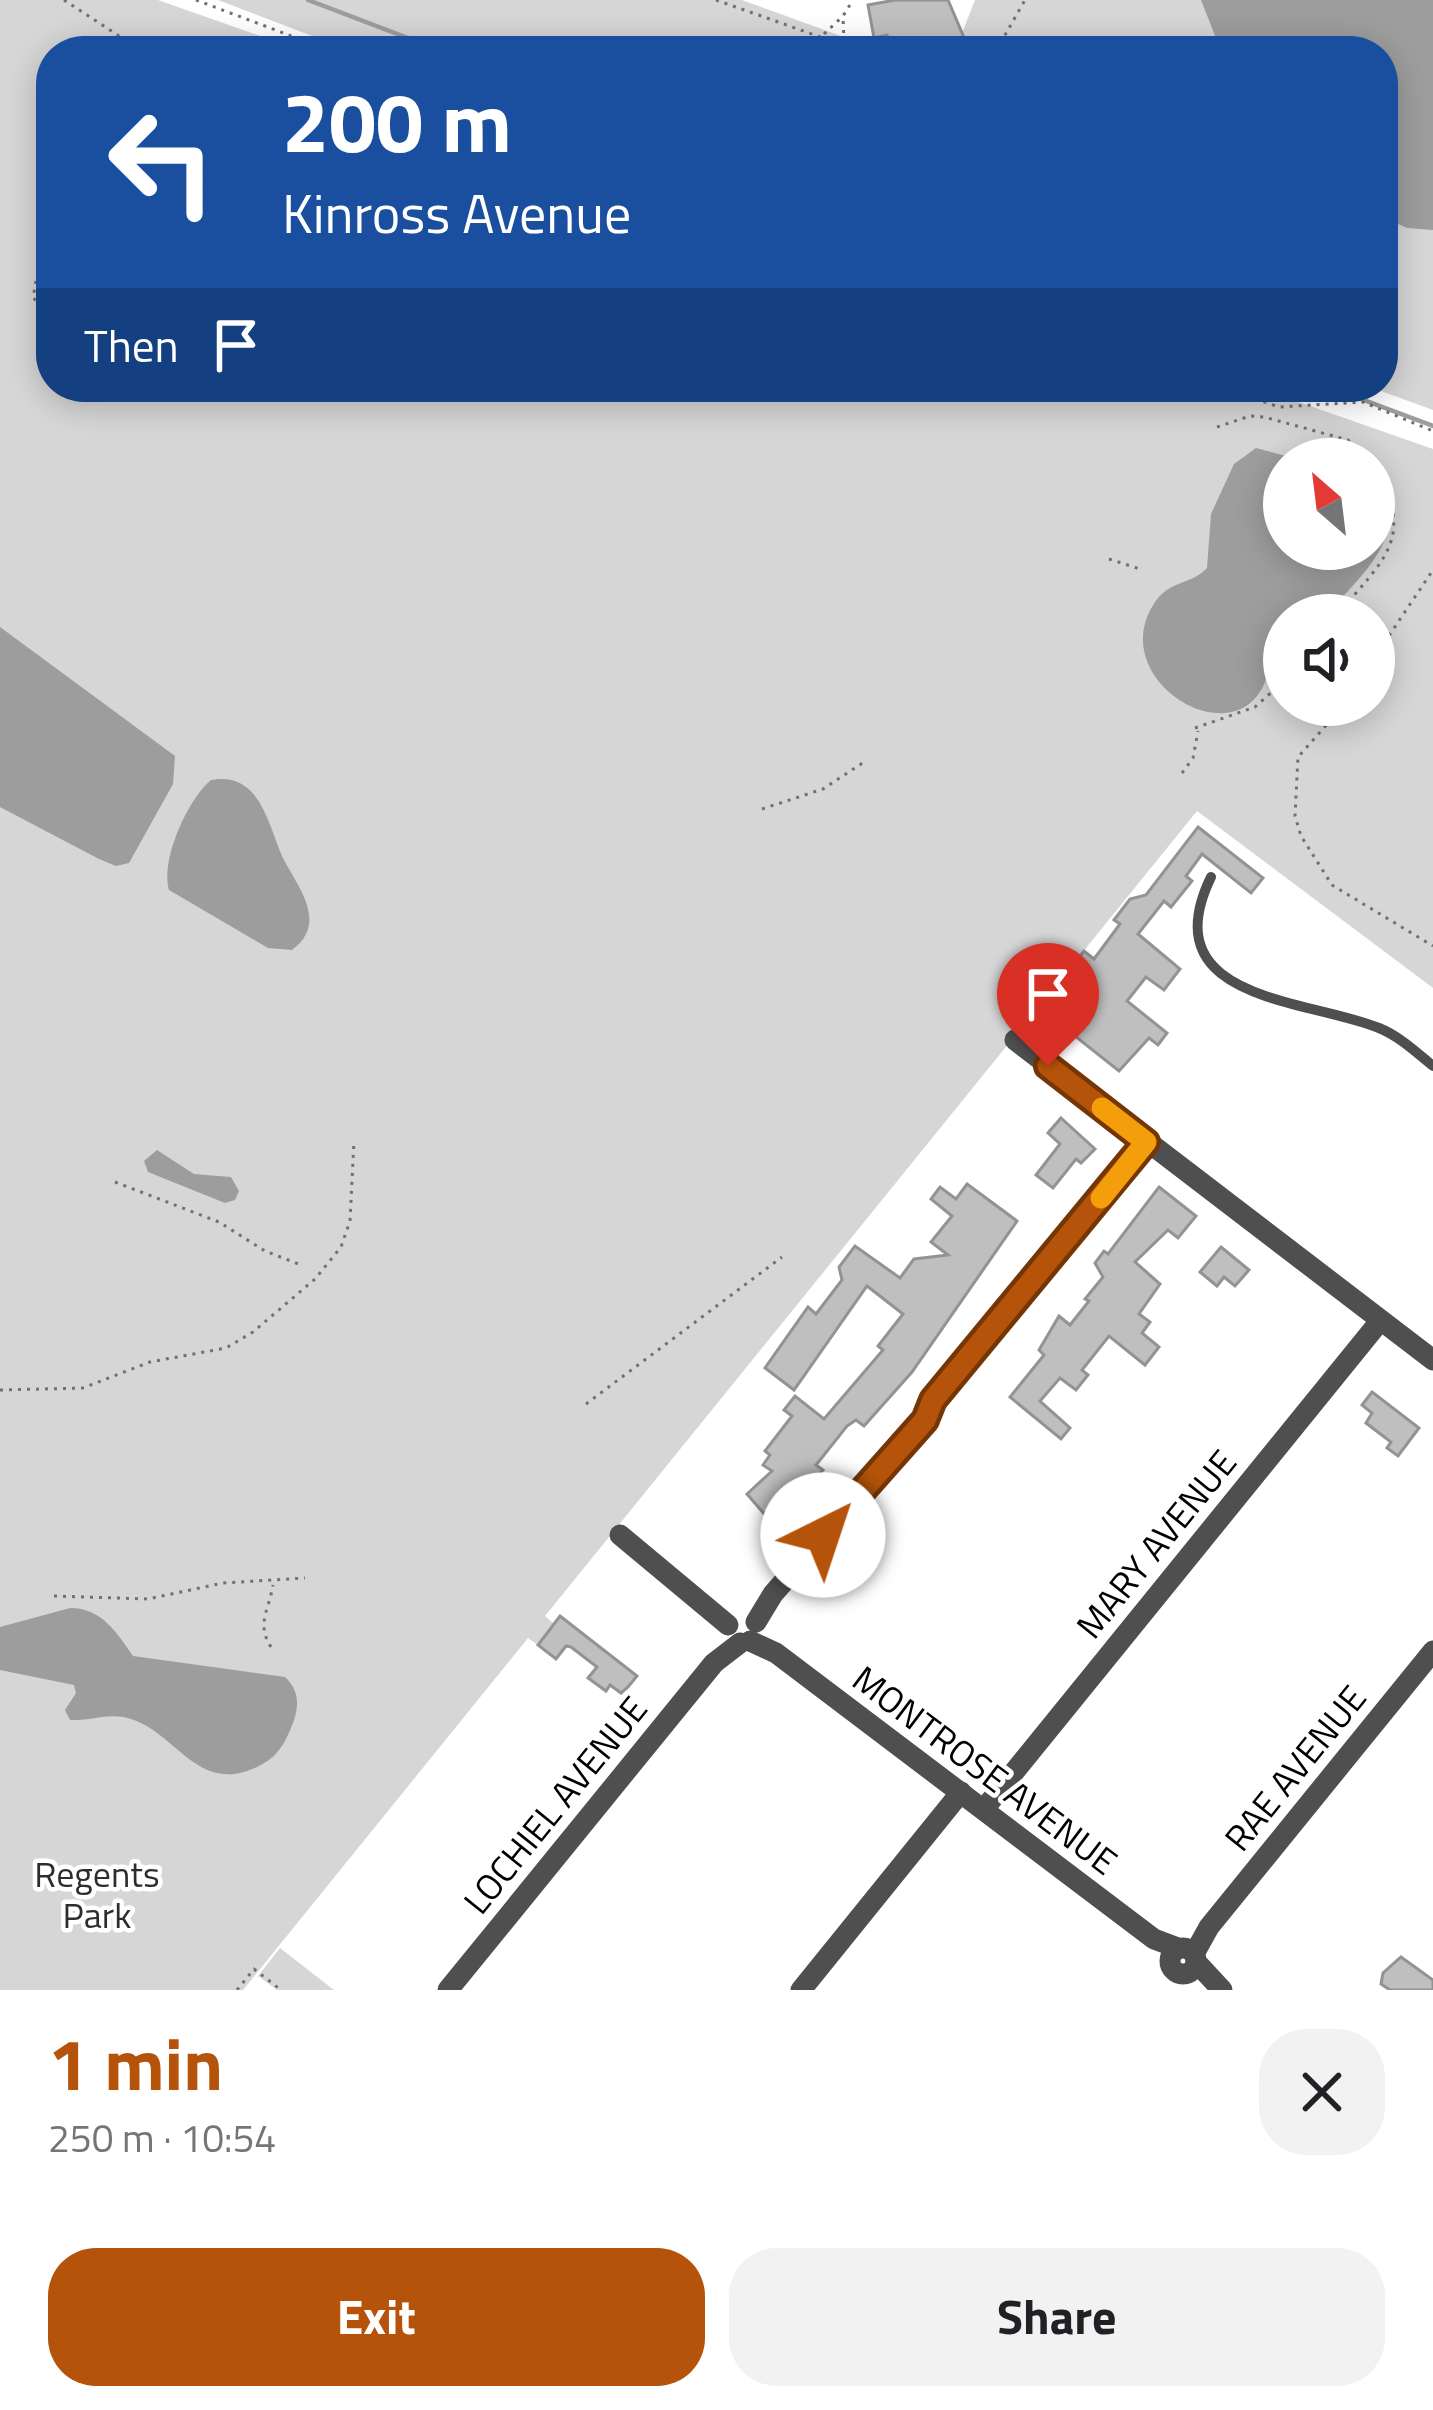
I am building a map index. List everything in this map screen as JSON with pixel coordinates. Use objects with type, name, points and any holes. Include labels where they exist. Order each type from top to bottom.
[{"type":"street","points":[[1015,1040],[1433,1360]]},
{"type":"street","name":"LOCHIEL AVENUE","points":[[448,1990],[743,1628],[925,1420],[933,1400],[1146,1142]]},
{"type":"street","name":"MARY AVENUE","points":[[984,1809],[1380,1321]]},
{"type":"street","name":"MONTROSE AVENUE","points":[[620,1535],[1218,1987]]},
{"type":"street","name":"RAE AVENUE","points":[[1159,1989],[1433,1651]]},
{"type":"street","points":[[801,1990],[961,1792]]},
{"type":"lane","points":[[1211,877],[1201,899],[1199,927],[1207,958],[1228,981],[1261,998],[1315,1006],[1381,1029],[1433,1066]]},
{"type":"path","points":[[64,0],[119,36]]},
{"type":"path","points":[[196,0],[292,36]]},
{"type":"path","points":[[716,0],[822,35],[853,0]]},
{"type":"path","points":[[1005,36],[1025,0]]},
{"type":"path","points":[[843,16],[844,36]]},
{"type":"path","points":[[36,281],[36,300]]},
{"type":"path","points":[[1264,402],[1279,407],[1363,402],[1433,431]]},
{"type":"path","points":[[1217,427],[1250,416],[1264,417],[1341,438]]},
{"type":"path","points":[[1109,559],[1143,570]]},
{"type":"path","points":[[1354,594],[1373,570]]},
{"type":"path","points":[[1395,627],[1433,570]]},
{"type":"path","points":[[1183,773],[1193,758],[1197,727],[1263,700]]},
{"type":"path","points":[[1325,726],[1298,757],[1295,816],[1300,836],[1332,885],[1433,946]]},
{"type":"path","points":[[762,809],[823,789],[864,762]]},
{"type":"path","points":[[0,1390],[83,1388],[150,1362],[226,1348],[253,1332],[315,1279],[349,1233],[353,1141]]},
{"type":"path","points":[[115,1182],[219,1222],[265,1251],[301,1265]]},
{"type":"path","points":[[586,1404],[782,1256]]},
{"type":"path","points":[[54,1596],[148,1599],[223,1582],[305,1578]]},
{"type":"path","points":[[271,1647],[262,1634],[262,1619],[274,1583]]},
{"type":"path","points":[[237,1990],[254,1969],[280,1990]]},
{"type":"green space","name":"Regents Park","points":[[0,0],[158,0],[260,36],[36,36],[36,402],[1299,402],[1433,449],[1433,988],[1197,811],[545,1616],[554,1624],[538,1645],[528,1638],[243,1990],[0,1990]]},
{"type":"green space","points":[[218,0],[742,0],[841,36],[312,36]]},
{"type":"green space","points":[[975,0],[1433,0],[1433,410],[1398,397],[1398,36],[961,36]]},
{"type":"green space","points":[[280,1948],[334,1990],[277,1990],[258,1976]]},
{"type":"shaded area","points":[[1201,0],[1433,0],[1433,230],[1398,224],[1398,36],[1215,36]]},
{"type":"shaded area","points":[[1256,448],[1263,450],[1263,570],[1366,570],[1345,594],[1263,594],[1263,685],[1249,704],[1227,713],[1203,711],[1179,700],[1159,681],[1146,658],[1144,631],[1161,595],[1207,568],[1211,514],[1234,464]]},
{"type":"shaded area","points":[[0,627],[175,756],[173,784],[129,863],[116,866],[99,859],[0,807]]},
{"type":"shaded area","points":[[211,780],[241,784],[260,803],[309,916],[303,939],[292,950],[268,948],[169,890],[169,863],[178,831],[193,801]]},
{"type":"shaded area","points":[[157,1150],[194,1174],[231,1177],[239,1191],[235,1200],[225,1203],[148,1172],[144,1161]]},
{"type":"shaded area","points":[[70,1608],[100,1617],[133,1656],[285,1677],[297,1701],[283,1744],[263,1764],[229,1774],[200,1766],[149,1727],[126,1717],[70,1720],[65,1710],[76,1693],[74,1685],[0,1670],[0,1627]]},
{"type":"building","points":[[948,0],[963,36],[874,36],[868,5]]},
{"type":"building","points":[[1198,827],[1263,878],[1251,893],[1202,854],[1186,876],[1192,881],[1171,907],[1164,901],[1138,934],[1180,969],[1164,990],[1146,977],[1127,1001],[1167,1033],[1158,1045],[1149,1038],[1119,1071],[1051,1017],[1083,972],[1073,965],[1084,951],[1094,959],[1120,924],[1114,920],[1130,899],[1146,895]]},
{"type":"building","points":[[1061,1118],[1095,1149],[1081,1163],[1076,1159],[1053,1188],[1036,1175],[1060,1144],[1048,1133]]},
{"type":"building","points":[[967,1184],[1017,1221],[912,1372],[864,1426],[856,1420],[847,1426],[816,1465],[823,1470],[773,1524],[747,1494],[772,1471],[763,1465],[770,1455],[765,1451],[792,1416],[784,1410],[795,1396],[824,1419],[883,1350],[878,1346],[903,1314],[867,1286],[794,1390],[765,1368],[808,1307],[816,1314],[842,1280],[839,1267],[855,1246],[900,1278],[914,1259],[948,1255],[931,1242],[952,1216],[931,1199],[940,1187],[956,1199]]},
{"type":"building","points":[[1159,1187],[1196,1216],[1178,1238],[1168,1230],[1135,1262],[1160,1284],[1139,1314],[1150,1322],[1142,1333],[1159,1347],[1145,1365],[1109,1336],[1082,1370],[1088,1375],[1076,1390],[1060,1378],[1040,1401],[1070,1428],[1061,1439],[1010,1397],[1044,1355],[1039,1350],[1059,1316],[1070,1325],[1089,1301],[1085,1299],[1103,1277],[1095,1263],[1104,1251],[1108,1254]]},
{"type":"building","points":[[1221,1247],[1249,1270],[1235,1286],[1224,1277],[1217,1286],[1200,1272]]},
{"type":"building","points":[[1372,1392],[1419,1428],[1398,1456],[1387,1448],[1391,1442],[1366,1423],[1372,1413],[1362,1405]]},
{"type":"building","points":[[560,1616],[637,1676],[628,1687],[621,1693],[610,1685],[606,1691],[588,1678],[597,1667],[571,1647],[566,1646],[556,1659],[538,1645]]},
{"type":"building","points":[[1401,1957],[1433,1980],[1433,1990],[1390,1990],[1381,1984],[1383,1973]]},
{"type":"waterway","points":[[308,0],[403,36]]},
{"type":"waterway","points":[[1369,402],[1433,426]]},
{"type":"slow traffic","points":[[1101,1198],[1146,1142],[1102,1108]]},
{"type":"route","points":[[823,1535],[925,1420],[933,1400],[1146,1142],[1048,1066]]}]
